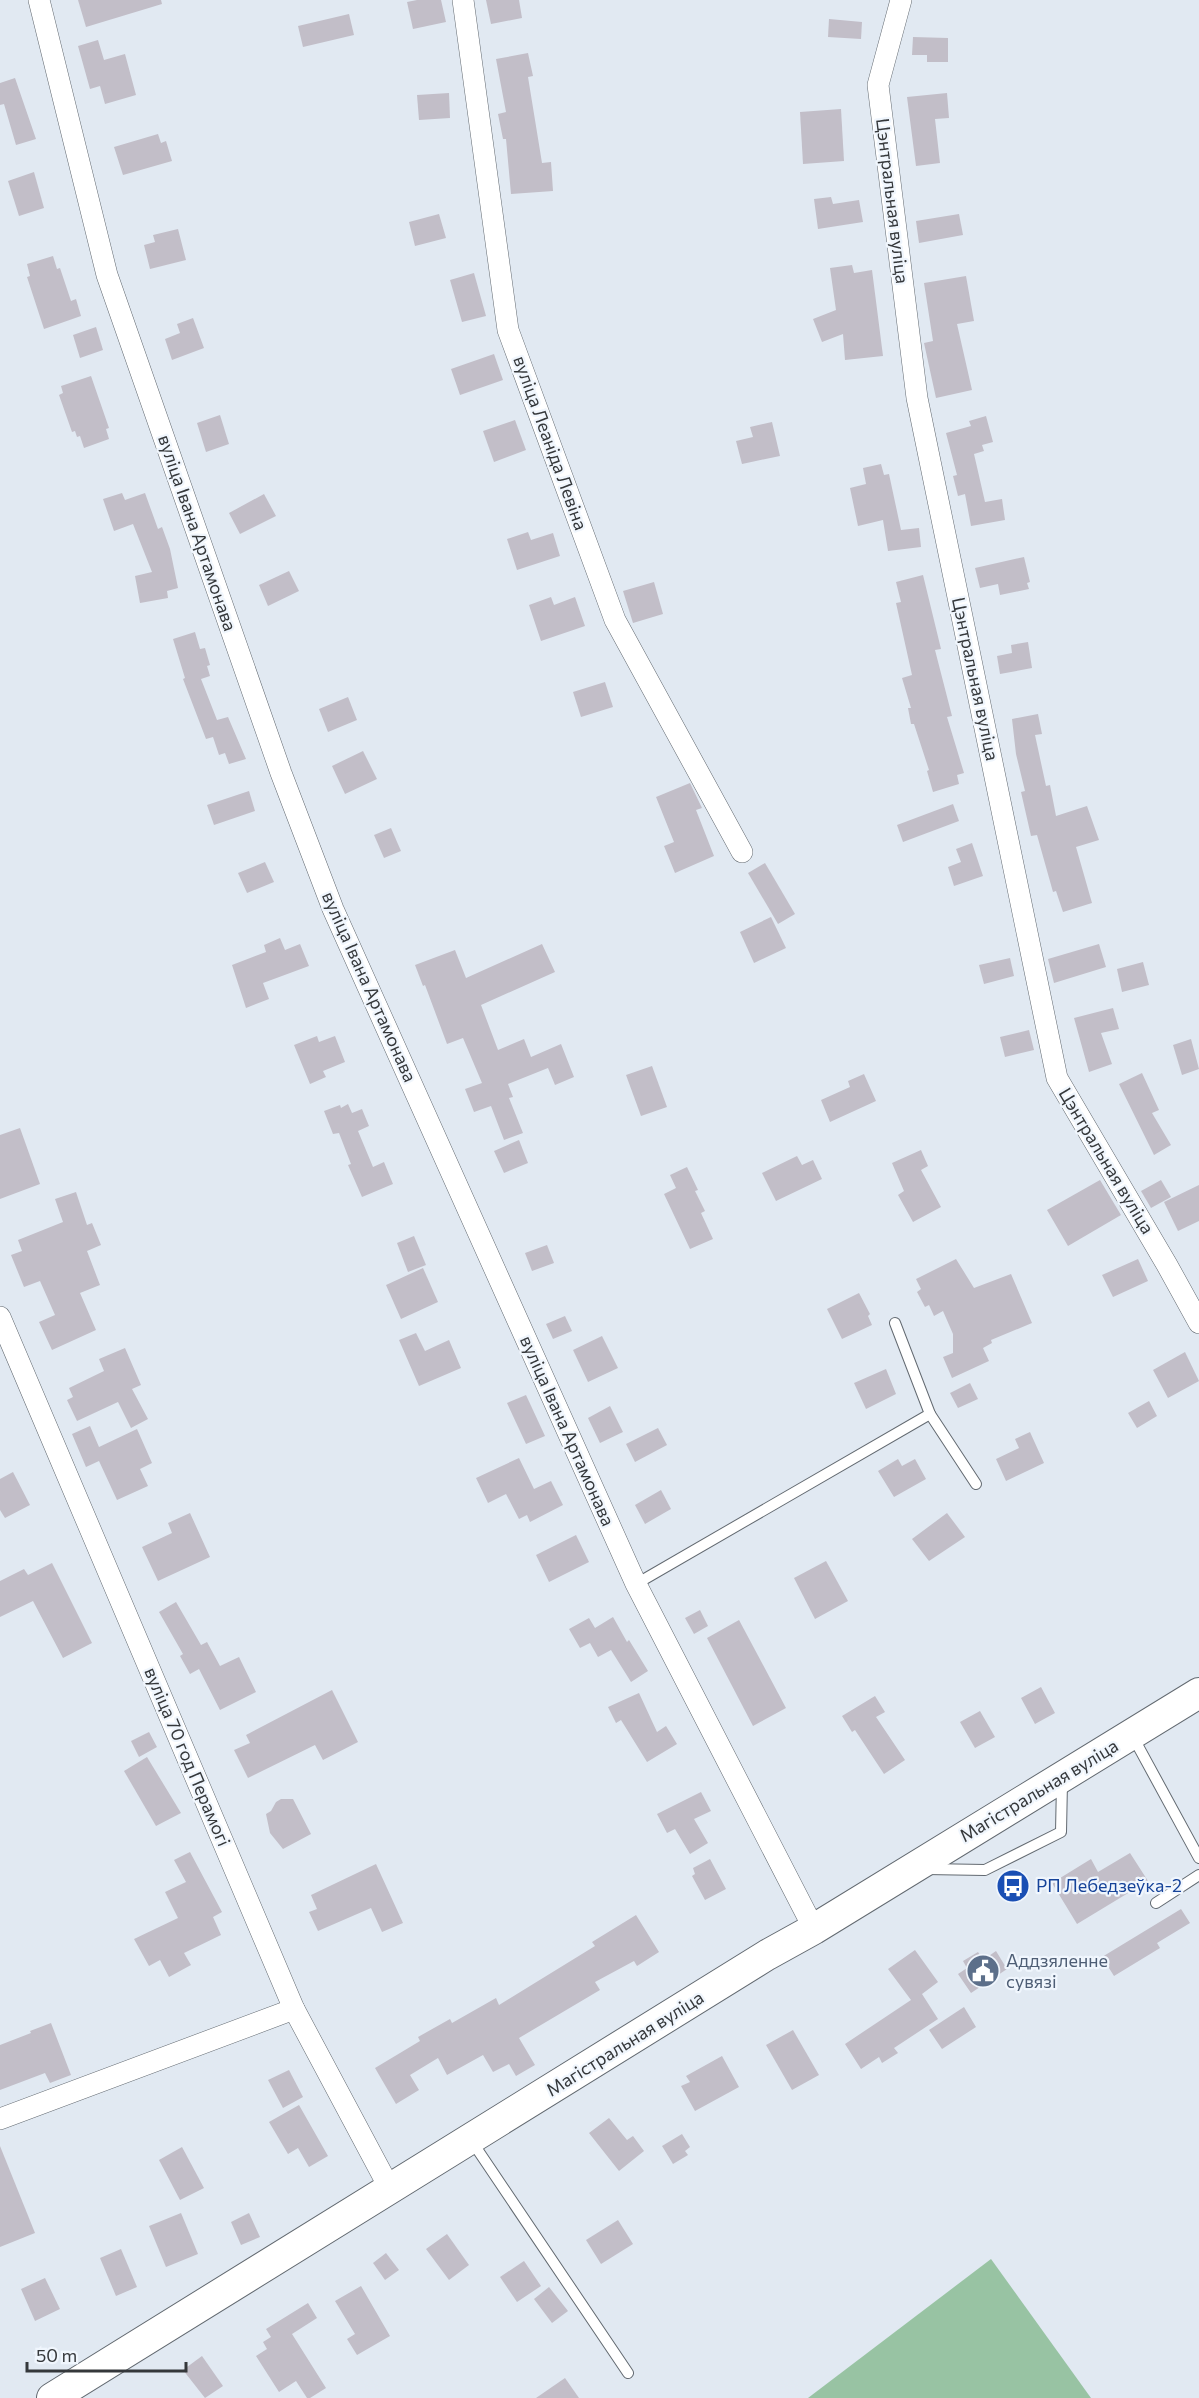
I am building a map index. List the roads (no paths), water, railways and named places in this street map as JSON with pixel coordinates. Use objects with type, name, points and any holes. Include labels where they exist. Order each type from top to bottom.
[{"type":"main road","name":"Магістральная вуліца","points":[[51,2398],[767,1955],[814,1929],[1199,1693]]},
{"type":"street","name":"вуліца Івана Артамонава","points":[[39,0],[107,275],[281,773],[333,909],[636,1584],[814,1929]]},
{"type":"street","name":"вуліца Леаніда Левіна","points":[[463,0],[508,330],[615,620],[742,852]]},
{"type":"street","name":"Цэнтральная вуліца","points":[[901,0],[878,85],[917,398],[1057,1078],[1199,1323]]},
{"type":"street","name":"вуліца 70 год Перамогі","points":[[0,1317],[294,2009],[390,2189]]},
{"type":"street","points":[[0,2119],[294,2009]]},
{"type":"lane","points":[[895,1323],[930,1413],[976,1484]]},
{"type":"lane","points":[[636,1584],[930,1413]]},
{"type":"lane","points":[[1132,1734],[1199,1858]]},
{"type":"lane","points":[[912,1869],[985,1870],[1061,1832],[1062,1776]]},
{"type":"lane","points":[[1156,1903],[1199,1875]]},
{"type":"lane","points":[[471,2140],[628,2373]]},
{"type":"place","name":"РП Лебедзеўка-2","points":[[1013,1886]]},
{"type":"place","name":"Аддзяленне сувязі","points":[[983,1971]]}]
